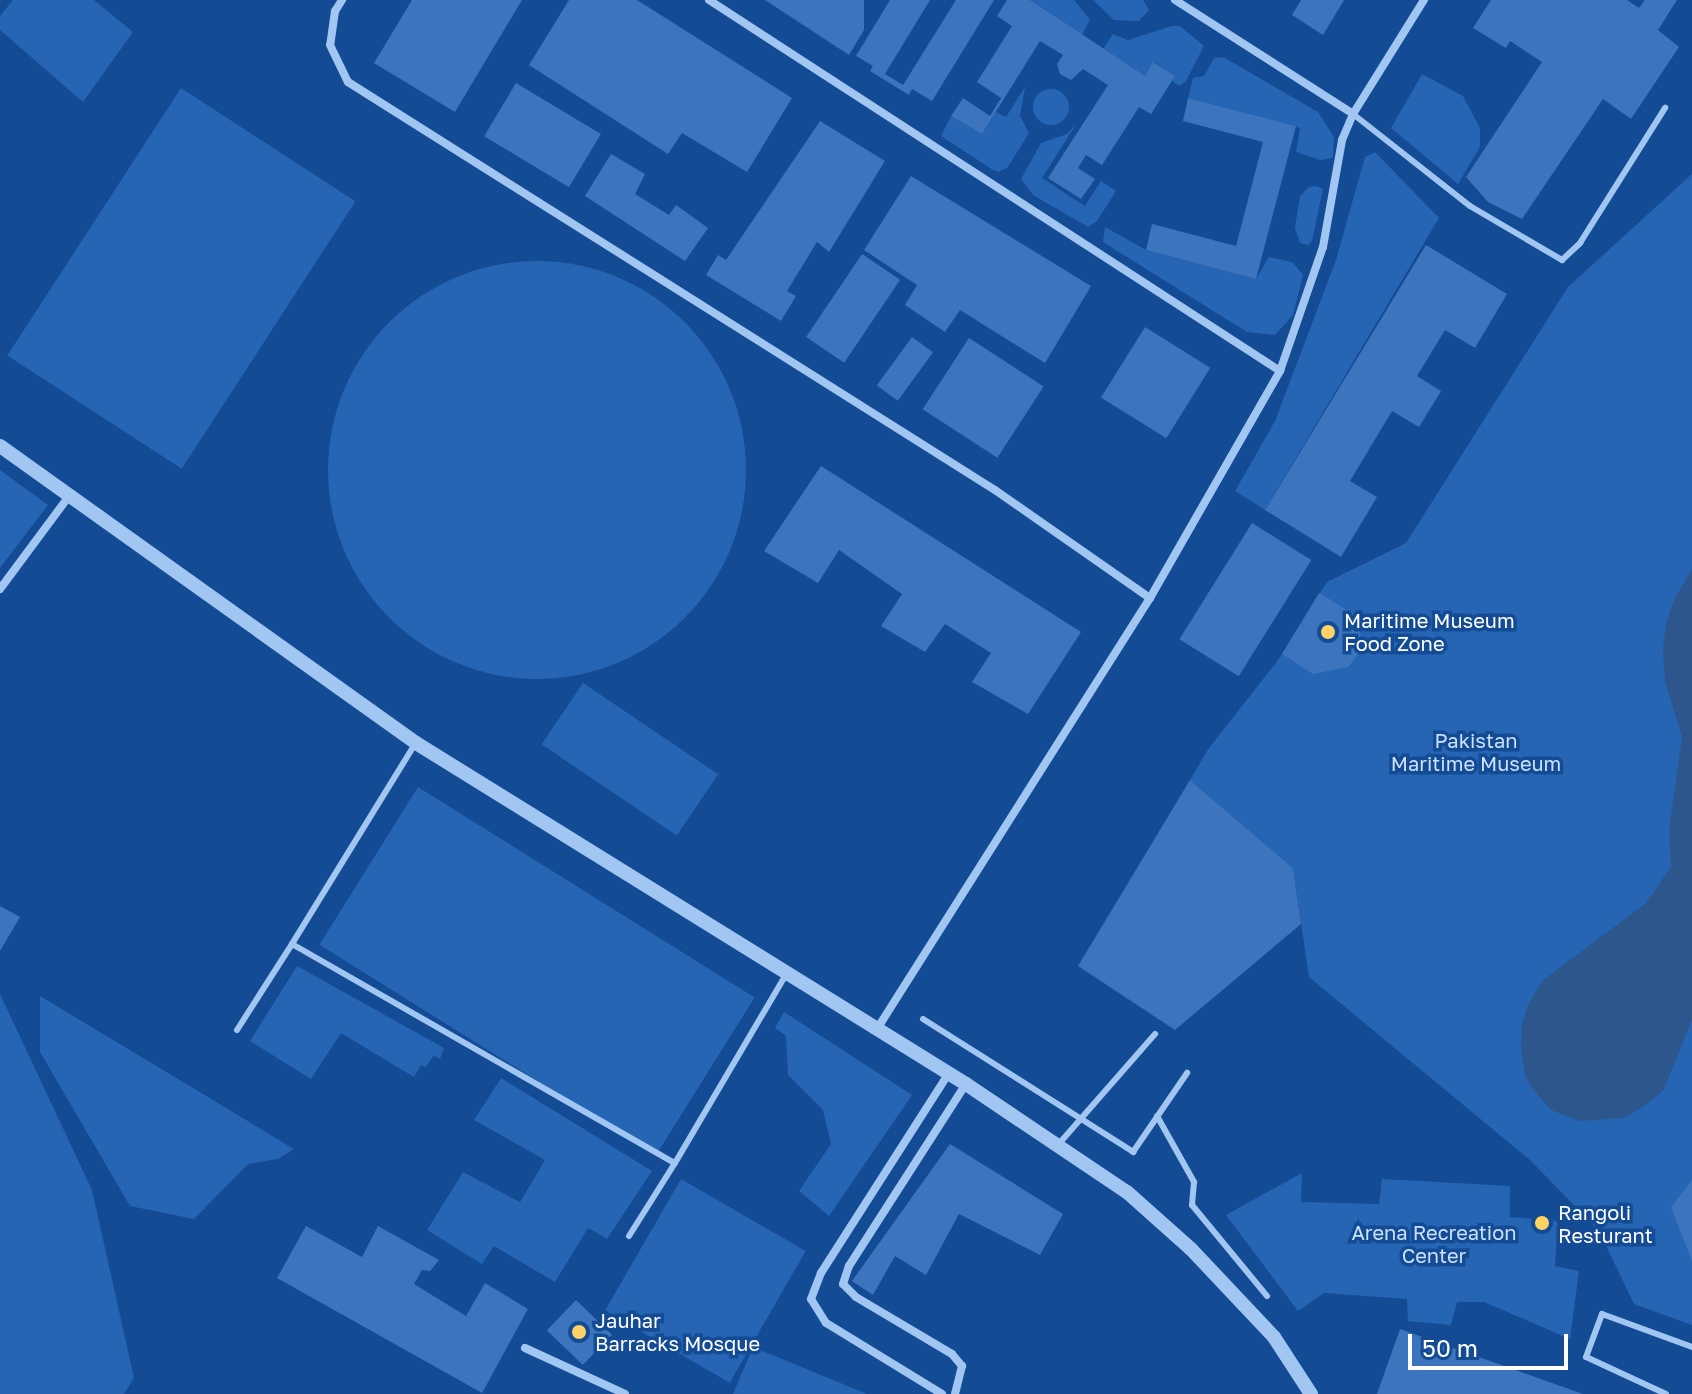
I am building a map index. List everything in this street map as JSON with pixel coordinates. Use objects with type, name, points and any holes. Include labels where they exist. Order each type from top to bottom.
[{"type":"street","points":[[342,0],[335,11],[330,45],[348,82],[995,490],[1150,598]]},
{"type":"street","points":[[709,0],[1280,371]]},
{"type":"street","points":[[1175,0],[1353,114]]},
{"type":"street","points":[[877,1029],[1150,598],[1280,371],[1323,247],[1342,140],[1353,114],[1424,0]]},
{"type":"street","points":[[0,446],[416,743],[949,1073],[1127,1192],[1191,1249],[1274,1337],[1311,1394]]},
{"type":"street","points":[[0,589],[69,496]]},
{"type":"street","points":[[942,1394],[826,1323],[811,1299],[821,1273],[949,1073]]},
{"type":"street","points":[[955,1394],[962,1366],[952,1354],[856,1297],[843,1284],[849,1266],[966,1084]]},
{"type":"street","points":[[525,1348],[625,1394]]},
{"type":"lane","points":[[1353,114],[1470,206],[1562,260],[1580,243],[1665,108]]},
{"type":"lane","points":[[237,1030],[416,743]]},
{"type":"lane","points":[[292,944],[675,1163]]},
{"type":"lane","points":[[629,1236],[787,973]]},
{"type":"lane","points":[[923,1019],[1133,1152],[1187,1073]]},
{"type":"lane","points":[[1057,1146],[1155,1034]]},
{"type":"lane","points":[[1157,1116],[1194,1182],[1192,1205],[1267,1296]]},
{"type":"lane","points":[[1666,1394],[1586,1357],[1602,1314],[1692,1347]]},
{"type":"green space","points":[[13,0],[94,0],[133,32],[83,102],[0,30],[0,16]]},
{"type":"green space","points":[[1030,0],[1074,0],[1090,20],[1082,35]]},
{"type":"green space","points":[[1093,0],[1143,0],[1149,10],[1139,21],[1114,20]]},
{"type":"green space","points":[[1180,26],[1204,46],[1186,81],[1179,86],[1172,81],[1174,76],[1154,62],[1145,76],[1103,49],[1113,34],[1128,40]]},
{"type":"green space","points":[[1223,57],[1318,112],[1334,137],[1333,158],[1320,160],[1296,152],[1300,129],[1296,126],[1188,98],[1193,78],[1204,76],[1214,58]]},
{"type":"green space","points":[[1422,74],[1463,96],[1480,128],[1480,147],[1458,184],[1391,128]]},
{"type":"green space","points":[[1025,87],[1020,116],[1029,133],[1008,167],[999,172],[993,170],[941,136],[951,116],[982,134],[996,112],[1006,117]]},
{"type":"green space","points":[[181,88],[355,201],[182,469],[7,356]]},
{"type":"green space","points":[[1051,89],[1064,94],[1069,107],[1064,120],[1051,125],[1038,120],[1033,107],[1038,94]]},
{"type":"green space","points":[[1077,123],[1042,178],[1085,206],[1101,181],[1116,191],[1097,221],[1088,227],[1033,195],[1021,179],[1041,143],[1067,134]]},
{"type":"green space","points":[[1375,152],[1439,218],[1265,510],[1235,491],[1275,421],[1336,260],[1365,157]]},
{"type":"green space","name":"Pakistan Maritime Museum","points":[[1692,174],[1692,1325],[1634,1304],[1599,1231],[1531,1161],[1309,977],[1293,868],[1190,780],[1209,748],[1278,660],[1327,582],[1406,543],[1568,287]]},
{"type":"green space","points":[[1309,187],[1323,189],[1312,241],[1308,245],[1300,243],[1295,228],[1300,196]]},
{"type":"green space","points":[[1105,227],[1146,250],[1256,279],[1269,257],[1292,262],[1303,275],[1293,315],[1275,335],[1247,332],[1103,242]]},
{"type":"green space","points":[[537,261],[578,265],[617,277],[653,296],[685,322],[711,354],[730,390],[742,429],[746,470],[742,511],[730,550],[711,586],[685,618],[653,644],[617,663],[578,675],[537,679],[496,675],[457,663],[421,644],[389,618],[363,586],[344,550],[332,511],[328,470],[332,429],[344,390],[363,354],[389,322],[421,296],[457,277],[496,265]]},
{"type":"green space","points":[[0,470],[48,505],[0,568]]},
{"type":"green space","points":[[583,683],[718,774],[677,835],[542,744]]},
{"type":"green space","points":[[418,787],[755,997],[656,1155],[319,945]]},
{"type":"green space","points":[[297,966],[444,1048],[440,1059],[434,1055],[426,1067],[421,1065],[414,1077],[341,1033],[311,1079],[250,1041]]},
{"type":"green space","points":[[0,994],[92,1190],[134,1378],[124,1394],[0,1394]]},
{"type":"green space","points":[[40,996],[294,1149],[278,1159],[248,1164],[194,1219],[130,1206],[40,1052]]},
{"type":"green space","points":[[784,1012],[912,1095],[829,1216],[799,1191],[831,1144],[823,1110],[788,1075],[786,1036],[775,1028]]},
{"type":"green space","points":[[501,1078],[652,1171],[607,1239],[588,1228],[555,1282],[494,1246],[482,1264],[427,1230],[463,1172],[520,1202],[545,1160],[474,1120]]},
{"type":"green space","name":"Arena Recreation Center","points":[[1302,1173],[1301,1202],[1379,1204],[1382,1179],[1510,1186],[1510,1217],[1558,1221],[1555,1266],[1579,1271],[1570,1339],[1484,1302],[1457,1302],[1451,1325],[1408,1321],[1407,1299],[1324,1293],[1298,1311],[1226,1215]]},
{"type":"green space","points":[[681,1179],[806,1251],[730,1383],[605,1311]]},
{"type":"green space","points":[[753,1347],[867,1394],[733,1394]]},
{"type":"shaded area","points":[[1692,569],[1692,1020],[1663,1091],[1637,1111],[1622,1118],[1580,1121],[1551,1110],[1532,1088],[1525,1076],[1522,1025],[1528,1005],[1542,981],[1645,904],[1671,867],[1669,830],[1682,737],[1665,681],[1663,649],[1666,623],[1675,598]]},
{"type":"building","points":[[412,0],[522,0],[455,112],[374,63]]},
{"type":"building","points":[[569,0],[637,0],[792,98],[747,172],[682,133],[668,154],[529,65]]},
{"type":"building","points":[[765,0],[864,0],[864,30],[849,55]]},
{"type":"building","points":[[890,0],[930,0],[885,74],[903,85],[956,0],[994,0],[932,101],[912,89],[909,95],[870,71],[873,66],[856,56]]},
{"type":"building","points":[[1007,0],[1030,0],[1145,76],[1153,62],[1175,76],[1151,114],[1139,107],[1102,165],[1086,155],[1078,168],[1095,179],[1081,199],[1048,178],[1108,85],[1083,69],[1071,80],[1060,74],[1057,64],[1063,55],[1040,41],[982,134],[951,116],[963,98],[990,116],[1001,98],[977,82],[1012,26],[997,16]]},
{"type":"building","points":[[1301,0],[1344,0],[1323,35],[1292,15]]},
{"type":"building","points":[[1491,0],[1627,0],[1639,8],[1645,0],[1677,0],[1658,30],[1679,47],[1631,119],[1603,99],[1522,219],[1488,202],[1466,177],[1542,62],[1510,41],[1506,48],[1473,28]]},
{"type":"building","points":[[516,83],[601,134],[569,187],[484,136]]},
{"type":"building","points":[[1188,98],[1296,126],[1256,279],[1146,250],[1152,224],[1236,246],[1263,142],[1183,121]]},
{"type":"building","points":[[820,121],[885,161],[829,252],[817,242],[787,291],[796,296],[781,321],[706,275],[718,255],[726,260]]},
{"type":"building","points":[[611,154],[645,174],[635,194],[669,215],[676,205],[708,228],[685,261],[585,196]]},
{"type":"building","points":[[911,176],[1091,286],[1045,363],[960,310],[945,332],[905,305],[917,285],[864,250]]},
{"type":"building","points":[[1426,245],[1507,294],[1475,348],[1445,330],[1417,376],[1441,391],[1419,427],[1392,411],[1350,481],[1377,497],[1341,557],[1265,510]]},
{"type":"building","points":[[862,254],[900,280],[844,363],[806,337]]},
{"type":"building","points":[[1145,327],[1210,368],[1166,438],[1101,397]]},
{"type":"building","points":[[912,337],[933,352],[898,401],[877,386]]},
{"type":"building","points":[[969,338],[1044,386],[997,458],[923,409]]},
{"type":"building","points":[[821,466],[1081,632],[1028,714],[972,682],[991,653],[945,624],[925,652],[881,626],[902,594],[839,550],[818,583],[764,551]]},
{"type":"building","points":[[1252,523],[1311,560],[1239,676],[1179,639]]},
{"type":"building","name":"Maritime Museum Food Zone","points":[[1319,593],[1357,616],[1363,648],[1348,667],[1313,674],[1282,654]]},
{"type":"building","points":[[1190,780],[1293,868],[1301,924],[1175,1030],[1078,966]]},
{"type":"building","points":[[0,906],[20,917],[0,951]]},
{"type":"building","points":[[950,1144],[1063,1214],[1040,1255],[959,1214],[926,1275],[895,1256],[873,1295],[852,1281]]},
{"type":"building","points":[[1692,1180],[1692,1261],[1671,1207]]},
{"type":"building","points":[[306,1226],[362,1257],[378,1226],[439,1260],[430,1271],[422,1270],[414,1284],[466,1316],[485,1283],[528,1309],[482,1393],[277,1278]]},
{"type":"building","name":"Jauhar Barracks Mosque","points":[[576,1300],[612,1335],[583,1365],[547,1330]]},
{"type":"building","points":[[1400,1329],[1583,1394],[1377,1394]]},
{"type":"place","name":"Maritime Museum Food Zone","points":[[1328,632]]},
{"type":"place","name":"Rangoli Resturant","points":[[1542,1223]]},
{"type":"place","name":"Jauhar Barracks Mosque","points":[[579,1332]]}]
